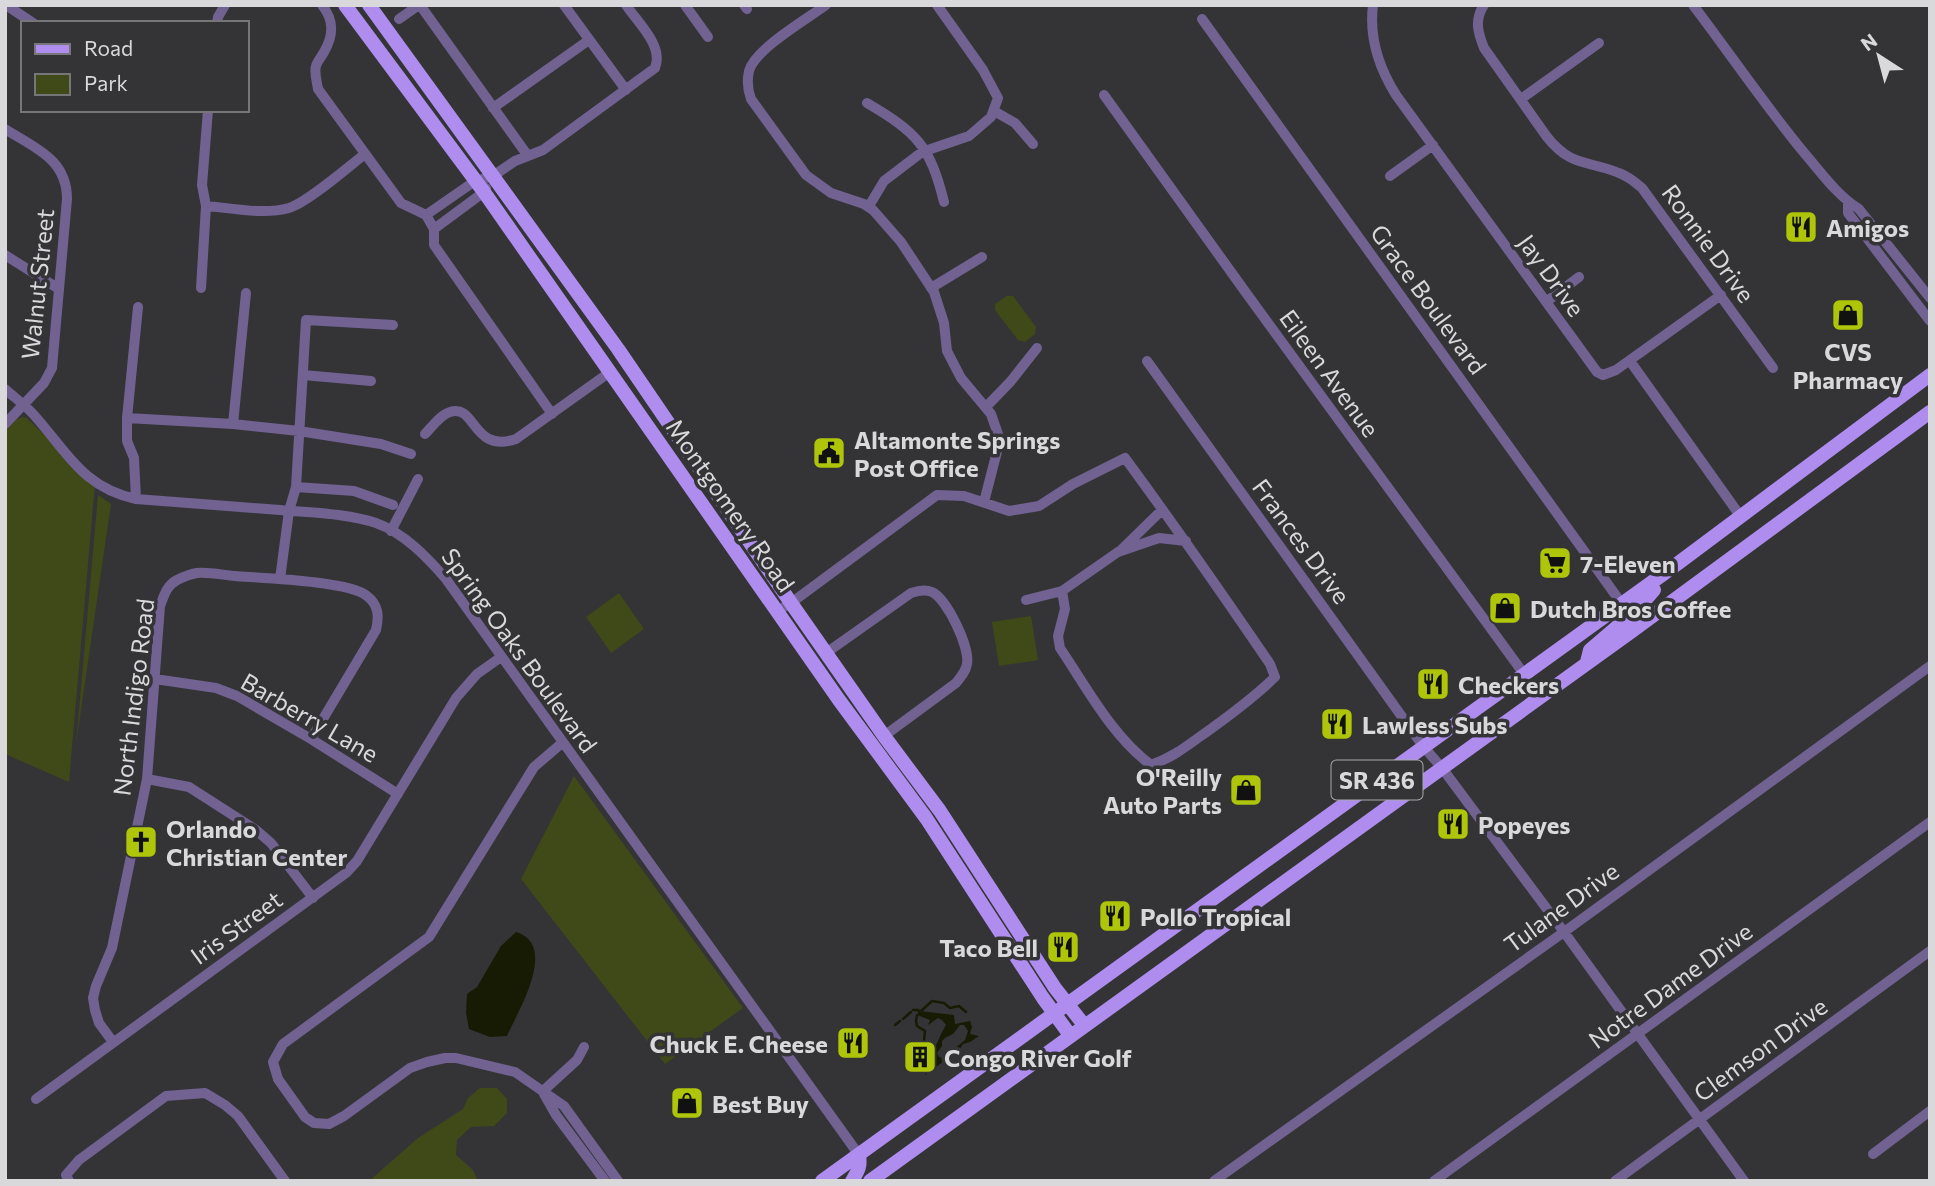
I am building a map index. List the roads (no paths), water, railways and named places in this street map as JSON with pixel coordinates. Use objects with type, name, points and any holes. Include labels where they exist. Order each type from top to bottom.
[{"type":"main road","name":"Montgomery Road","points":[[345,5],[480,187],[839,700],[926,818],[1070,1035]]},
{"type":"main road","name":"Montgomery Road","points":[[369,5],[618,349],[791,603],[940,811],[1084,1025]]},
{"type":"main road","points":[[555,294],[570,283]]},
{"type":"main road","name":"SR 436","points":[[822,1181],[1699,548],[1930,375]]},
{"type":"main road","name":"SR 436","points":[[870,1181],[1632,631],[1930,412]]},
{"type":"main road","points":[[679,471],[701,470]]},
{"type":"main road","points":[[1632,631],[1634,612],[1638,606],[1699,548]]},
{"type":"main road","points":[[1587,663],[1590,650],[1618,626],[1623,616],[1622,604]]},
{"type":"main road","points":[[839,700],[853,712],[863,727],[884,736]]},
{"type":"main road","points":[[852,1181],[859,1171],[859,1155]]},
{"type":"street","points":[[6,5],[30,21]]},
{"type":"street","points":[[217,21],[225,5]]},
{"type":"street","points":[[322,5],[329,14],[332,26],[327,47],[316,66],[318,89],[401,203],[426,215],[433,229],[434,245],[552,414]]},
{"type":"street","points":[[399,19],[420,5],[528,156]]},
{"type":"street","points":[[564,5],[626,90]]},
{"type":"street","points":[[685,5],[708,37]]},
{"type":"street","points":[[826,5],[765,48],[750,69],[748,91],[806,175],[831,193],[873,209],[901,242],[931,289],[944,323],[947,351],[961,378],[992,414],[1000,440],[984,502]]},
{"type":"street","points":[[869,206],[884,181],[922,152],[969,136],[991,117],[998,98],[983,70],[937,5]]},
{"type":"street","name":"Jay Drive","points":[[1373,5],[1371,18],[1374,41],[1387,80],[1597,372],[1609,374],[1630,361],[1721,295]]},
{"type":"street","name":"Ronnie Drive","points":[[1485,5],[1477,23],[1484,48],[1556,149],[1586,165],[1621,173],[1642,188],[1773,368]]},
{"type":"street","points":[[1693,5],[1781,124],[1834,189],[1858,209],[1930,298]]},
{"type":"street","points":[[433,229],[493,176],[515,161],[543,150],[650,74],[658,61],[658,53],[628,6]]},
{"type":"street","name":"Grace Boulevard","points":[[1202,19],[1622,604]]},
{"type":"street","points":[[493,107],[589,40]]},
{"type":"street","points":[[1521,99],[1600,43]]},
{"type":"street","name":"Eileen Avenue","points":[[1104,95],[1524,674]]},
{"type":"street","points":[[867,103],[897,121],[926,150],[944,202]]},
{"type":"street","points":[[993,111],[1015,123],[1033,144]]},
{"type":"street","points":[[201,288],[206,206],[202,185],[208,112]]},
{"type":"street","name":"Walnut Street","points":[[5,129],[53,160],[63,174],[67,187],[52,368],[44,383],[5,424]]},
{"type":"street","points":[[1390,176],[1433,145]]},
{"type":"street","points":[[206,206],[271,211],[290,208],[304,201],[365,154]]},
{"type":"street","points":[[426,215],[480,187]]},
{"type":"street","points":[[1848,202],[1848,214],[1930,321]]},
{"type":"street","points":[[5,255],[59,289]]},
{"type":"street","points":[[931,289],[982,257]]},
{"type":"street","points":[[1546,302],[1579,277]]},
{"type":"street","points":[[233,424],[246,293]]},
{"type":"street","points":[[136,499],[134,458],[127,440],[127,418],[138,307]]},
{"type":"street","points":[[280,579],[289,511],[296,487],[306,320],[393,325]]},
{"type":"street","points":[[986,407],[1037,348]]},
{"type":"street","name":"Frances Drive","points":[[1147,361],[1423,746],[1564,932],[1744,1181]]},
{"type":"street","points":[[1630,361],[1741,517]]},
{"type":"street","points":[[425,434],[451,411],[460,411],[467,415],[485,438],[504,443],[516,439],[610,372]]},
{"type":"street","points":[[303,375],[371,381]]},
{"type":"street","name":"Spring Oaks Boulevard","points":[[5,389],[31,412],[90,480],[122,496],[360,519],[391,531],[432,562],[859,1155]]},
{"type":"street","points":[[127,418],[299,431],[381,444],[411,454]]},
{"type":"street","points":[[777,611],[937,495],[964,496],[1009,511],[1040,506],[1073,484],[1125,458],[1186,541],[1270,664],[1275,677],[1214,727],[1167,760],[1151,765],[1135,753],[1109,720],[1060,648],[1058,636],[1065,609],[1062,591]]},
{"type":"street","points":[[391,531],[397,507],[418,479]]},
{"type":"street","points":[[296,487],[354,491],[397,507]]},
{"type":"street","points":[[1026,600],[1062,591],[1118,552],[1162,510]]},
{"type":"street","points":[[1118,552],[1159,538],[1186,541]]},
{"type":"street","name":"North Indigo Road","points":[[113,1042],[99,1023],[93,998],[112,948],[147,779],[160,606],[165,590],[174,581],[197,573],[280,579],[328,584],[357,590],[367,596],[376,607],[379,618],[376,630],[311,739]]},
{"type":"street","points":[[826,653],[911,593],[926,590],[939,598],[956,624],[967,649],[967,664],[963,675],[884,736]]},
{"type":"street","name":"Iris Street","points":[[36,1099],[346,873],[456,698],[477,674],[501,657]]},
{"type":"street","name":"Tulane Drive","points":[[1214,1181],[1564,932],[1930,666]]},
{"type":"street","name":"Barberry Lane","points":[[155,679],[216,688],[237,696],[398,794]]},
{"type":"street","points":[[562,743],[534,767],[429,937],[283,1044],[273,1062],[278,1079],[305,1116],[314,1123],[329,1124],[410,1068],[445,1058],[515,1072],[564,1105],[618,1181]]},
{"type":"street","points":[[147,779],[189,787],[256,830],[271,843],[313,898]]},
{"type":"street","name":"Notre Dame Drive","points":[[1434,1181],[1930,822]]},
{"type":"street","name":"Clemson Drive","points":[[1615,1181],[1930,951]]},
{"type":"street","points":[[543,1091],[578,1060],[584,1047]]},
{"type":"street","points":[[543,1091],[555,1115],[605,1181]]},
{"type":"street","points":[[69,1181],[65,1175],[79,1160],[166,1096],[205,1093],[238,1116],[285,1181]]},
{"type":"street","points":[[1872,1154],[1930,1111]]},
{"type":"waterway","points":[[913,1010],[920,1012],[932,1001],[944,1003],[950,1008],[959,1006],[966,1012]]},
{"type":"waterway","points":[[903,1019],[911,1012]]},
{"type":"waterway","points":[[917,1015],[917,1026],[925,1031],[924,1041]]},
{"type":"waterway","points":[[895,1025],[900,1021]]},
{"type":"place","name":"Amigos","points":[[1801,227]]},
{"type":"place","name":"CVS Pharmacy","points":[[1848,315]]},
{"type":"place","name":"Altamonte Springs Post Office","points":[[829,453]]},
{"type":"place","name":"7-Eleven","points":[[1555,563]]},
{"type":"place","name":"Dutch Bros Coffee","points":[[1505,608]]},
{"type":"place","name":"Checkers","points":[[1433,684]]},
{"type":"place","name":"Lawless Subs","points":[[1337,724]]},
{"type":"place","name":"O'Reilly Auto Parts","points":[[1246,790]]},
{"type":"place","name":"Popeyes","points":[[1453,824]]},
{"type":"place","name":"Orlando Christian Center","points":[[141,842]]},
{"type":"place","name":"Pollo Tropical","points":[[1115,916]]},
{"type":"place","name":"Taco Bell","points":[[1063,947]]},
{"type":"place","name":"Chuck E. Cheese","points":[[853,1043]]},
{"type":"place","name":"Congo River Golf","points":[[920,1057]]},
{"type":"place","name":"Best Buy","points":[[687,1103]]}]
